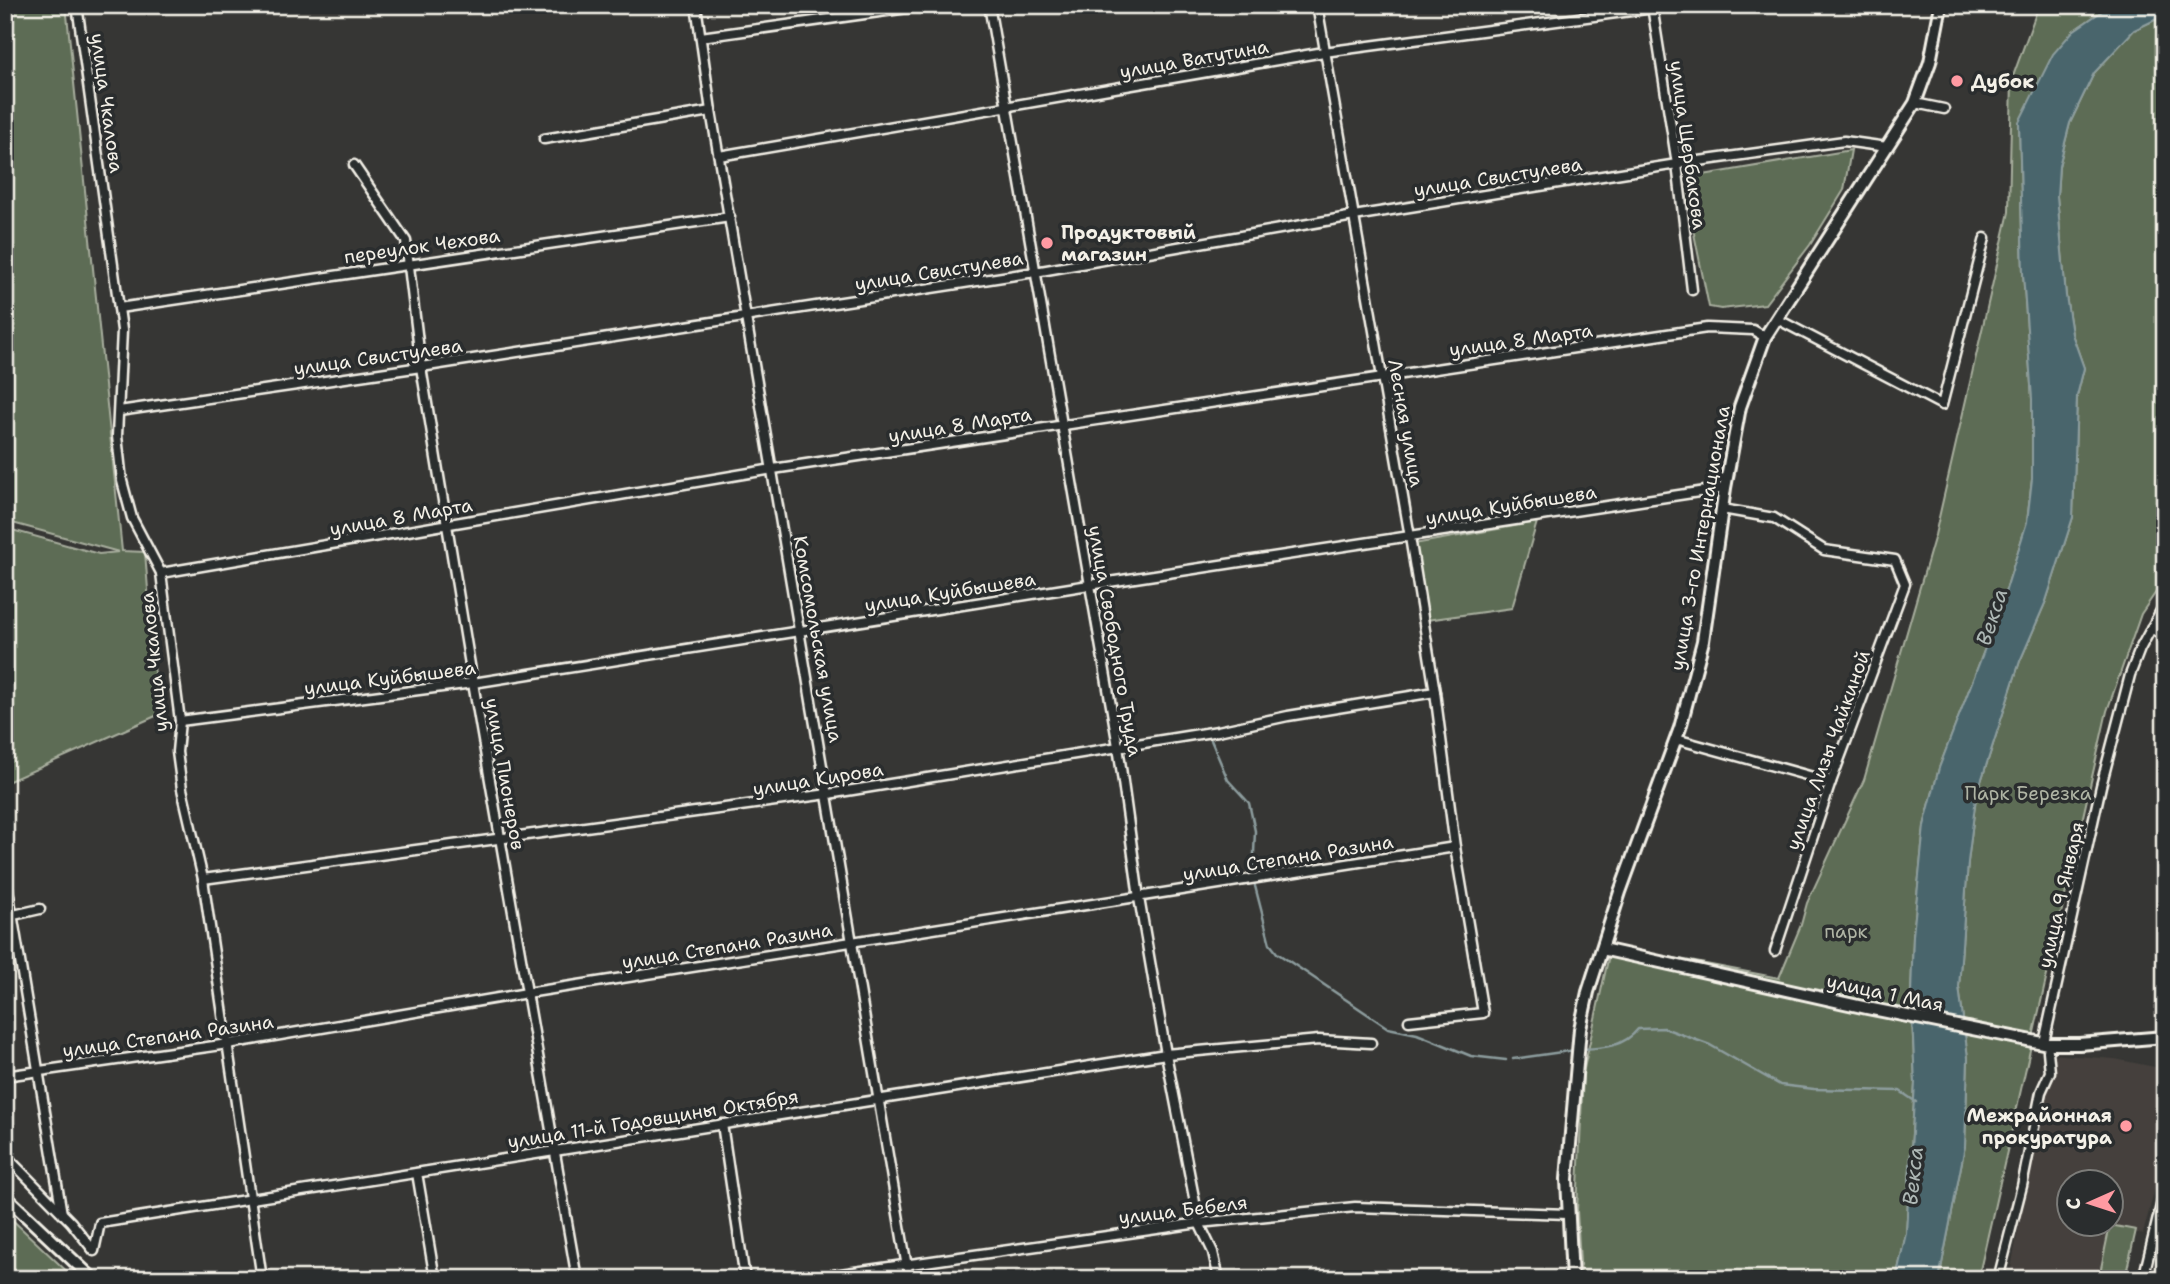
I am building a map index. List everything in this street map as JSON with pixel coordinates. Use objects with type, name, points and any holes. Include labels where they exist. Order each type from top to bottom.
[{"type":"main road","name":"улица 3-го Интернационала","points":[[1572,1279],[1567,1179],[1580,1029],[1601,949],[1676,739],[1703,641],[1725,488],[1740,407],[1765,337],[1914,103],[1930,62],[1941,5]]},
{"type":"main road","name":"улица 1 Мая","points":[[1601,949],[1867,1008],[2059,1044],[2165,1037]]},
{"type":"main road","points":[[5,1196],[93,1279]]},
{"type":"street","name":"улица Чкалова","points":[[77,5],[122,330],[117,436],[122,481],[132,518],[161,573],[180,721],[177,752],[182,789],[203,879],[262,1279]]},
{"type":"street","name":"Комсомольская улица","points":[[696,5],[711,111],[909,1279]]},
{"type":"street","points":[[701,37],[929,5]]},
{"type":"street","name":"улица Свободного Труда","points":[[989,5],[1118,746],[1139,898],[1166,1054],[1199,1223],[1213,1252],[1219,1279]]},
{"type":"street","name":"Лесная улица","points":[[1317,5],[1410,537],[1435,692],[1455,847],[1483,1013],[1409,1021]]},
{"type":"street","name":"улица Ватутина","points":[[719,156],[1324,52],[1676,5]]},
{"type":"street","name":"улица Щербакова","points":[[1652,7],[1677,164],[1692,290]]},
{"type":"street","points":[[1914,103],[1944,109]]},
{"type":"street","points":[[544,139],[711,111]]},
{"type":"street","name":"улица Свистулева","points":[[119,411],[1035,272],[1354,216],[1677,164],[1844,141],[1887,147]]},
{"type":"street","name":"улица Пионеров","points":[[354,165],[406,241],[421,367],[447,526],[577,1279]]},
{"type":"street","name":"переулок Чехова","points":[[119,308],[730,217]]},
{"type":"street","points":[[1777,319],[1942,405],[1985,238]]},
{"type":"street","name":"улица 8 Марта","points":[[161,573],[773,469],[1707,328],[1753,330],[1765,337]]},
{"type":"street","name":"улица Куйбышева","points":[[180,721],[473,683],[1725,488]]},
{"type":"street","name":"улица Лизы Чайкиной","points":[[1722,509],[1774,518],[1824,550],[1895,560],[1905,584],[1830,782],[1775,951]]},
{"type":"street","name":"улица 9 Января","points":[[2045,1038],[2126,688],[2140,649],[2165,603]]},
{"type":"street","points":[[2151,628],[2165,637]]},
{"type":"street","name":"улица Кирова","points":[[203,879],[828,794],[1218,731],[1288,716],[1435,692]]},
{"type":"street","points":[[1676,739],[1830,782]]},
{"type":"street","name":"улица Степана Разина","points":[[5,1076],[228,1044],[527,993],[1455,847]]},
{"type":"street","points":[[5,871],[10,917],[62,1214]]},
{"type":"street","points":[[10,917],[40,909]]},
{"type":"street","name":"улица 11-й Годовщины Октября","points":[[5,1154],[94,1251],[100,1223],[1166,1054],[1318,1040],[1371,1043]]},
{"type":"street","points":[[1998,1279],[2022,1186],[2041,1092],[2050,1072],[2048,1051]]},
{"type":"street","points":[[722,1125],[745,1279]]},
{"type":"street","points":[[417,1173],[435,1279]]},
{"type":"street","points":[[2143,1279],[2165,1189]]},
{"type":"street","name":"улица Бебеля","points":[[805,1279],[1199,1223],[1355,1207],[1569,1214]]},
{"type":"shaded area","points":[[2051,1054],[2115,1059],[2165,1069],[2165,1150],[2143,1234],[2124,1230],[2124,1168],[2054,1168],[2054,1238],[2112,1238],[2102,1279],[2009,1279]]},
{"type":"green space","points":[[5,5],[66,5],[122,551],[145,552],[158,715],[5,783],[5,528],[99,554],[119,552],[5,521]]},
{"type":"green space","name":"парк","points":[[2039,5],[2111,5],[2073,31],[2019,122],[2023,273],[2032,399],[2032,479],[2027,522],[2000,609],[1939,768],[1924,826],[1913,936],[1911,994],[1915,1083],[1906,1234],[1896,1279],[1581,1279],[1577,1211],[1583,1073],[1611,946],[1779,978],[1807,903],[1864,780],[1935,535],[2009,212],[2012,79]]},
{"type":"green space","name":"Парк Березка","points":[[2165,15],[2165,579],[2141,614],[2107,711],[1978,1279],[1939,1279],[1965,1146],[1968,1058],[1959,987],[1968,862],[1976,797],[2020,661],[2046,601],[2073,517],[2077,396],[2084,368],[2072,334],[2066,296],[2057,196],[2059,166],[2070,123],[2094,73],[2134,30]]},
{"type":"green space","points":[[1851,150],[1844,190],[1810,245],[1765,304],[1721,309],[1709,307],[1688,204],[1691,177]]},
{"type":"green space","points":[[1537,522],[1512,608],[1426,620],[1414,544]]},
{"type":"green space","points":[[5,1213],[75,1279],[5,1279]]},
{"type":"green space","points":[[2124,1228],[2136,1230],[2125,1278],[2100,1273],[2107,1238],[2124,1238]]},
{"type":"water","name":"Векса","points":[[2111,5],[2165,5],[2165,15],[2134,30],[2094,73],[2070,123],[2059,166],[2057,196],[2066,296],[2072,334],[2084,368],[2077,396],[2073,517],[2046,601],[2020,661],[1976,797],[1968,862],[1959,987],[1968,1058],[1965,1146],[1939,1279],[1896,1279],[1906,1233],[1915,1083],[1911,994],[1913,936],[1924,826],[1939,768],[2000,609],[2027,522],[2032,479],[2032,399],[2023,273],[2019,122],[2053,54],[2073,31]]},
{"type":"waterway","points":[[1211,740],[1228,780],[1249,803],[1255,831],[1253,875]]},
{"type":"waterway","points":[[1255,886],[1270,944],[1277,953],[1388,1028],[1417,1034],[1471,1056],[1506,1060]]},
{"type":"waterway","points":[[1582,1049],[1620,1043],[1638,1029],[1664,1028],[1710,1045],[1780,1085],[1814,1089],[1900,1091],[1916,1102]]},
{"type":"waterway","points":[[1513,1059],[1576,1050]]},
{"type":"place","name":"Дубок","points":[[1957,81]]},
{"type":"place","name":"Продуктовый магазин","points":[[1047,243]]},
{"type":"place","name":"Межрайонная прокуратура","points":[[2126,1126]]}]
